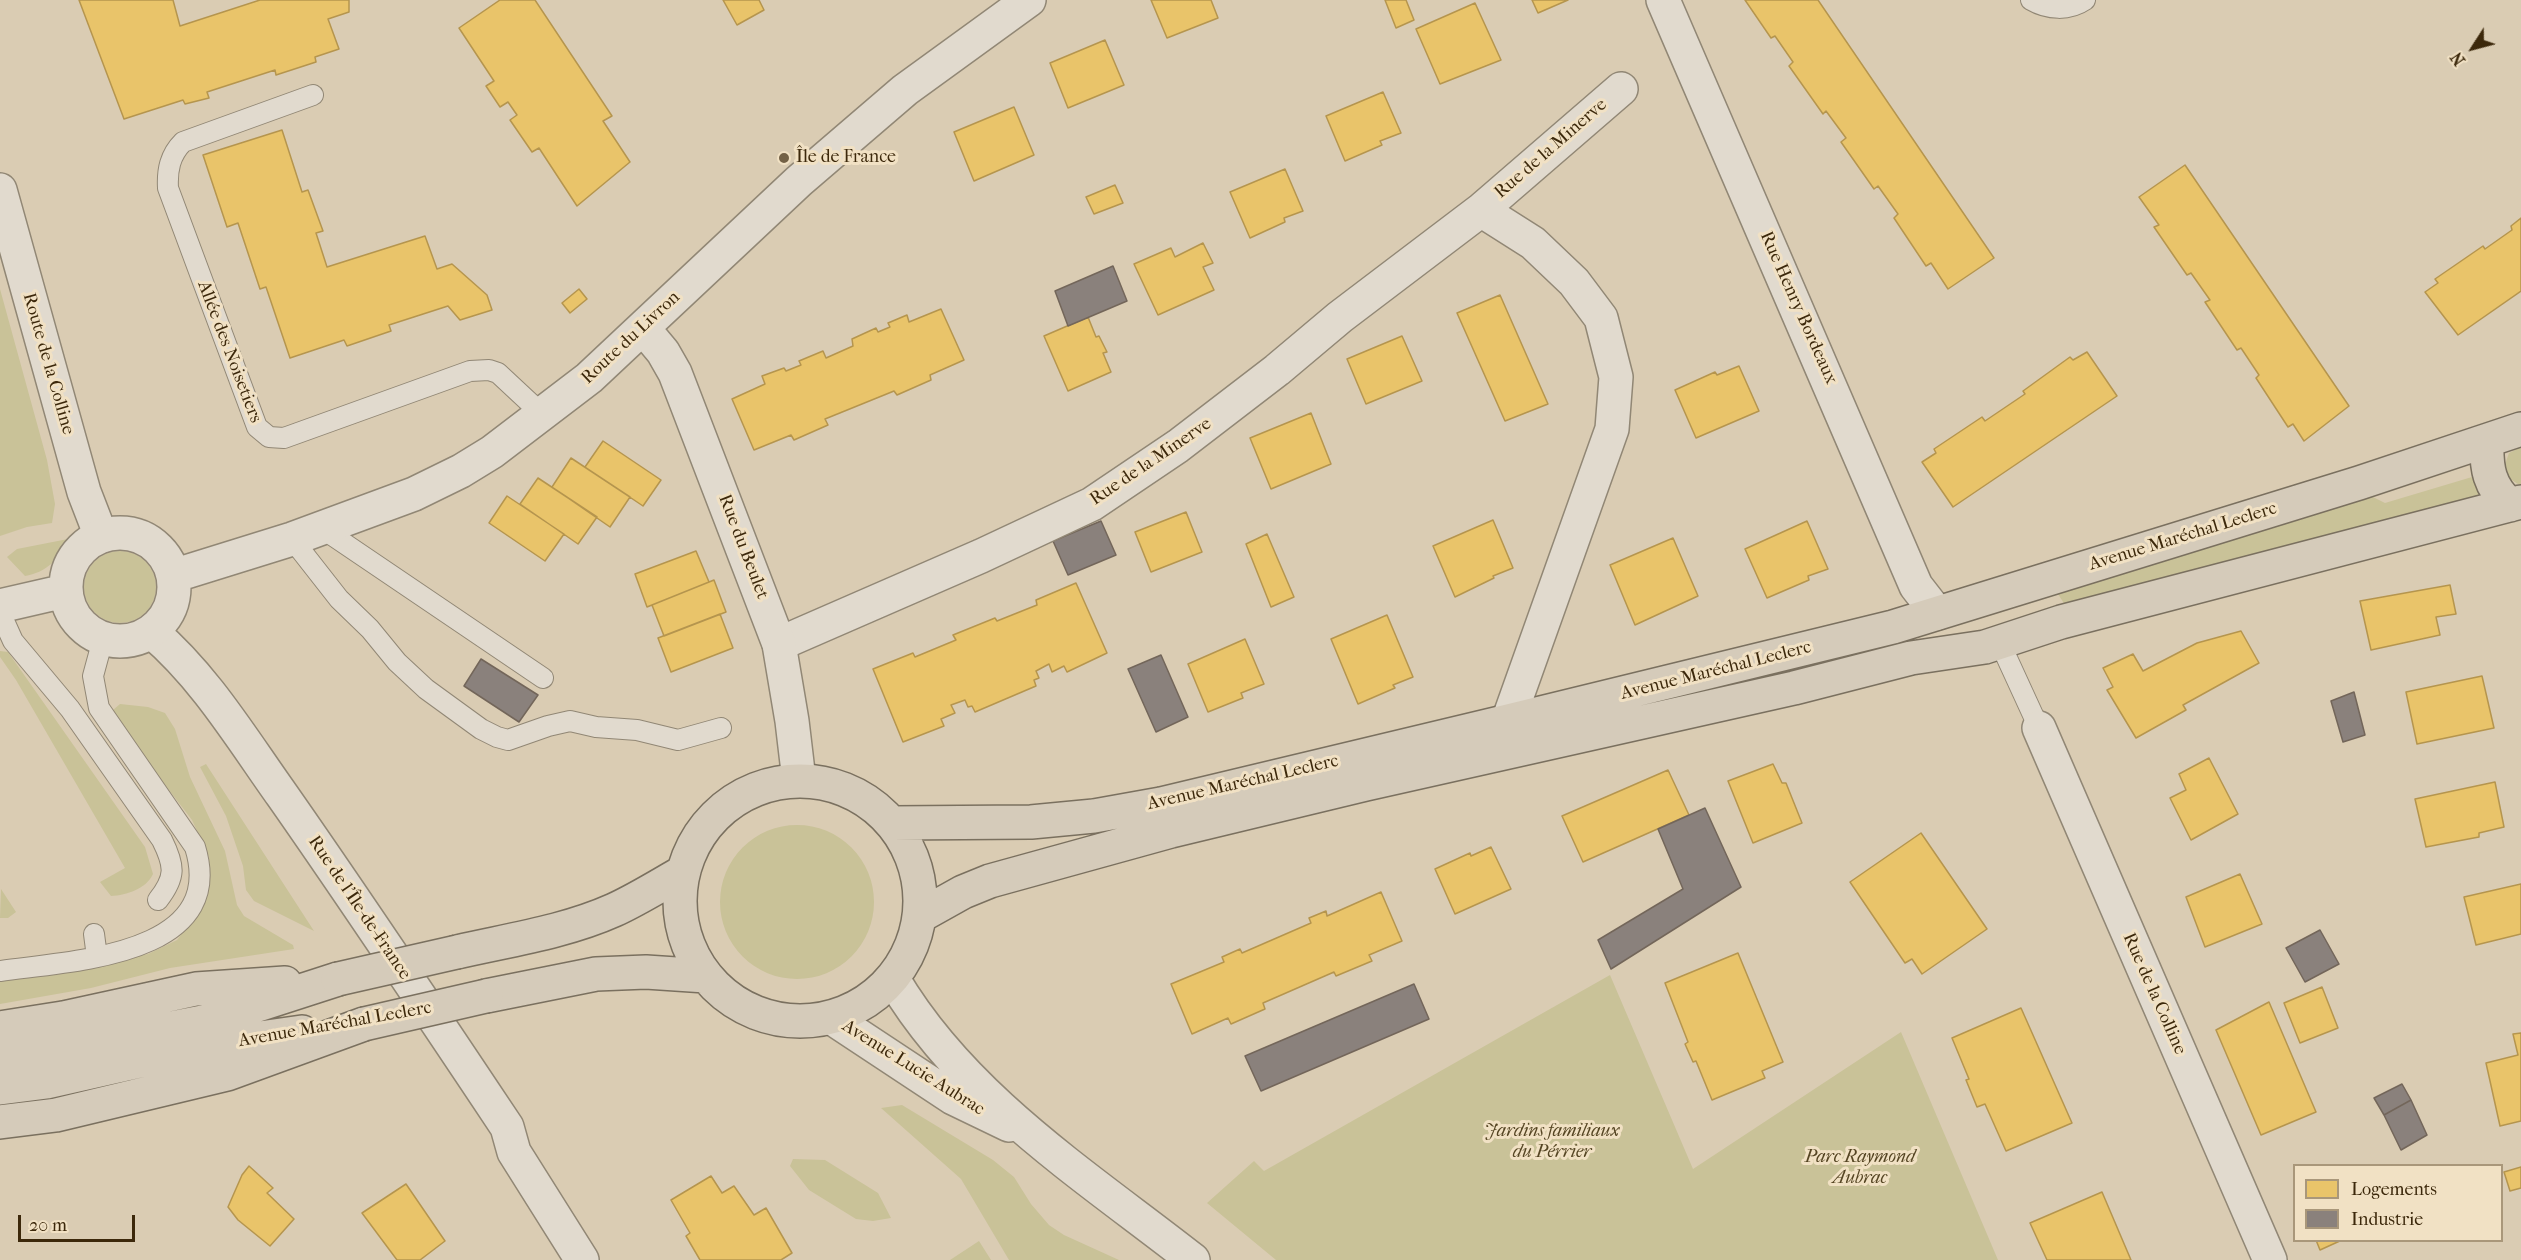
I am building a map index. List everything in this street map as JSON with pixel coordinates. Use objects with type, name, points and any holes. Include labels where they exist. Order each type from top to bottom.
[{"type":"main road","name":"Avenue Maréchal Leclerc","points":[[892,823],[1031,822],[1095,816],[1161,804],[1508,721],[1893,627],[2521,429]]},
{"type":"main road","points":[[2487,441],[2486,468],[2489,478],[2501,498],[2515,504]]},
{"type":"main road","name":"Avenue Maréchal Leclerc","points":[[920,916],[984,883],[1171,831],[1450,765],[1794,688],[1911,658],[2000,644],[2061,622],[2515,504]]},
{"type":"main road","points":[[799,780],[825,783],[850,791],[872,804],[892,823],[908,846],[918,873],[920,916],[911,950],[893,979],[866,1002],[832,1018],[794,1022],[769,1017],[734,1002],[706,976],[692,953],[683,926],[680,900],[683,872],[699,836],[725,806],[773,783],[799,780]]},
{"type":"main road","name":"Avenue Maréchal Leclerc","points":[[0,1061],[208,1021],[338,979],[568,926],[614,910],[683,872]]},
{"type":"main road","name":"Avenue Maréchal Leclerc","points":[[0,1088],[47,1082],[211,1045],[364,1024],[596,974],[646,972],[706,976]]},
{"type":"main road","points":[[0,1028],[63,1018],[196,989],[338,979]]},
{"type":"main road","points":[[0,1122],[56,1115],[227,1074],[364,1024]]},
{"type":"street","name":"Route du Livron","points":[[173,576],[324,529],[414,494],[461,471],[492,452],[589,378],[799,181],[905,90],[1029,0]]},
{"type":"street","name":"Rue Henry Bordeaux","points":[[1664,0],[1916,586],[1937,613]]},
{"type":"street","name":"Rue de la Minerve","points":[[779,644],[981,556],[1092,504],[1178,446],[1340,317],[1481,210],[1620,88]]},
{"type":"street","name":"Route de la Colline","points":[[0,190],[84,492],[101,536]]},
{"type":"street","name":"Rue de la Minerve","points":[[1481,210],[1533,243],[1574,282],[1600,318],[1616,377],[1612,429],[1508,721]]},
{"type":"street","name":"Rue du Beulet","points":[[643,328],[663,352],[675,373],[779,644],[799,780]]},
{"type":"street","points":[[130,534],[148,541],[168,562],[173,576],[174,590],[170,609],[152,632],[123,642],[103,639],[87,631],[74,617],[65,591],[68,571],[77,553],[92,540],[101,536],[130,534]]},
{"type":"street","points":[[0,606],[65,591]]},
{"type":"street","name":"Rue de l'Île-de-France","points":[[152,632],[179,657],[211,695],[359,905],[507,1127],[514,1152],[561,1223],[582,1260]]},
{"type":"street","name":"Rue de la Colline","points":[[2039,729],[2270,1260]]},
{"type":"street","name":"Avenue Lucie Aubrac","points":[[893,979],[907,1003],[939,1046],[1027,1132],[1193,1260]]},
{"type":"street","name":"Avenue Lucie Aubrac","points":[[832,1018],[953,1098],[1027,1132]]},
{"type":"lane","points":[[2031,0],[2045,6],[2062,8],[2085,0]]},
{"type":"lane","name":"Allée des Noisetiers","points":[[313,95],[183,142],[175,150],[167,175],[168,189],[257,427],[269,437],[284,438],[470,371],[489,370],[506,378],[543,415]]},
{"type":"lane","points":[[324,529],[543,678]]},
{"type":"lane","points":[[292,539],[339,598],[370,629],[397,662],[426,688],[481,729],[497,737],[508,740],[570,721],[596,727],[637,730],[678,740],[720,728]]},
{"type":"lane","points":[[0,612],[13,640],[70,709],[162,840],[172,863],[172,874],[170,884],[158,900]]},
{"type":"lane","points":[[0,970],[97,957],[148,942],[173,929],[191,906],[197,887],[199,868],[195,847],[99,708],[93,676],[103,639]]},
{"type":"lane","points":[[2000,644],[2039,729]]},
{"type":"lane","points":[[94,934],[97,957]]},
{"type":"green space","points":[[0,289],[47,460],[55,504],[52,523],[27,527],[0,536]]},
{"type":"green space","points":[[2521,447],[2521,486],[2507,477],[2504,467],[2509,453]]},
{"type":"green space","points":[[2472,477],[2480,498],[2065,605],[2058,594],[2369,495],[2385,503]]},
{"type":"green space","points":[[68,539],[62,552],[52,564],[39,572],[25,576],[7,557],[17,549]]},
{"type":"green space","points":[[120,551],[140,557],[150,567],[156,587],[150,607],[140,617],[120,623],[100,617],[90,607],[84,587],[90,567],[100,557]]},
{"type":"green space","points":[[0,651],[8,652],[145,847],[153,874],[146,884],[129,893],[111,896],[100,882],[125,868],[16,680],[0,657]]},
{"type":"green space","points":[[120,704],[148,707],[165,713],[175,729],[190,777],[225,851],[237,905],[244,916],[293,945],[294,949],[170,968],[91,988],[0,1004],[0,980],[148,954],[177,940],[198,912],[206,888],[209,857],[192,820],[152,768],[113,710]]},
{"type":"green space","points":[[206,764],[314,931],[254,901],[246,890],[243,866],[226,816],[200,767]]},
{"type":"green space","points":[[797,825],[827,830],[852,847],[869,872],[874,902],[869,932],[852,957],[827,974],[797,979],[767,974],[742,957],[725,932],[720,902],[725,872],[742,847],[767,830]]},
{"type":"green space","points":[[1,889],[16,912],[8,918],[0,918]]},
{"type":"green space","name":"Jardins familiaux du Pérrier","points":[[1610,975],[1693,1169],[1901,1032],[1998,1260],[1276,1260],[1207,1203],[1254,1161],[1264,1171]]},
{"type":"green space","points":[[902,1105],[993,1160],[1014,1177],[1031,1204],[1049,1225],[1064,1235],[1119,1260],[1009,1260],[961,1179],[881,1108]]},
{"type":"green space","points":[[793,1159],[825,1160],[878,1193],[891,1218],[873,1221],[856,1219],[809,1190],[790,1166]]},
{"type":"green space","points":[[979,1241],[991,1260],[950,1260]]},
{"type":"building: Logements","points":[[79,0],[173,0],[180,26],[260,0],[349,0],[349,12],[328,19],[339,49],[315,57],[316,62],[276,75],[275,70],[207,92],[209,98],[185,104],[183,100],[124,119]]},
{"type":"building: Logements","points":[[500,0],[535,0],[612,116],[603,121],[630,162],[577,206],[539,148],[532,152],[510,120],[517,115],[508,102],[500,107],[486,86],[494,81],[459,28]]},
{"type":"building: Logements","points":[[723,0],[759,0],[764,10],[737,25]]},
{"type":"building: Logements","points":[[1151,0],[1211,0],[1218,18],[1167,38]]},
{"type":"building: Logements","points":[[1385,0],[1406,0],[1414,20],[1396,28]]},
{"type":"building: Logements","points":[[1532,0],[1568,0],[1538,13]]},
{"type":"building: Logements","points":[[1745,0],[1818,0],[1994,258],[1948,289],[1931,263],[1926,266],[1894,218],[1898,214],[1878,186],[1874,189],[1841,142],[1846,138],[1826,111],[1823,114],[1789,66],[1793,62],[1775,36],[1771,38]]},
{"type":"building: Logements","points":[[1475,3],[1501,60],[1440,84],[1416,29]]},
{"type":"building: Logements","points":[[1105,40],[1124,85],[1068,108],[1050,63]]},
{"type":"building: Logements","points":[[1383,92],[1401,133],[1380,141],[1382,145],[1345,161],[1326,116]]},
{"type":"building: Logements","points":[[1014,107],[1034,155],[974,181],[954,132]]},
{"type":"building: Logements","points":[[282,130],[302,192],[308,190],[323,231],[316,233],[327,267],[425,236],[437,269],[452,264],[487,295],[492,310],[460,320],[448,306],[389,325],[391,331],[347,346],[344,340],[290,358],[266,287],[260,289],[238,223],[227,227],[203,155]]},
{"type":"building: Logements","points":[[2185,165],[2349,406],[2304,441],[2293,424],[2288,427],[2256,378],[2259,375],[2241,348],[2237,350],[2205,302],[2210,300],[2191,273],[2187,275],[2154,227],[2159,225],[2139,197]]},
{"type":"building: Logements","points":[[1285,169],[1303,211],[1284,218],[1285,222],[1250,238],[1230,192]]},
{"type":"building: Logements","points":[[1115,185],[1123,203],[1094,214],[1086,197]]},
{"type":"building: Logements","points":[[2521,218],[2521,291],[2458,335],[2425,292],[2438,283],[2435,279],[2483,246],[2485,249],[2512,230],[2511,226]]},
{"type":"building: Logements","points":[[1203,243],[1213,263],[1203,267],[1214,290],[1158,315],[1134,264],[1171,248],[1175,257]]},
{"type":"building: Logements","points":[[579,289],[587,299],[570,313],[562,303]]},
{"type":"building: Logements","points":[[1500,295],[1548,404],[1505,421],[1457,313]]},
{"type":"building: Logements","points":[[941,309],[964,360],[930,375],[931,380],[897,395],[894,391],[825,419],[828,425],[794,440],[791,435],[754,450],[732,399],[765,384],[762,376],[801,365],[799,361],[823,351],[826,358],[853,346],[852,339],[876,328],[878,332],[890,327],[888,323],[907,315],[909,322]]},
{"type":"building: Logements","points":[[1088,317],[1096,337],[1099,336],[1107,352],[1103,353],[1111,372],[1068,391],[1044,336]]},
{"type":"building: Logements","points":[[1402,336],[1422,381],[1366,404],[1347,359]]},
{"type":"building: Logements","points":[[2087,352],[2117,396],[1953,507],[1922,462],[1936,453],[1934,449],[1982,417],[1985,421],[2025,394],[2023,391],[2070,357],[2073,360]]},
{"type":"building: Logements","points":[[1739,366],[1759,411],[1696,438],[1675,390],[1715,372],[1717,375]]},
{"type":"building: Logements","points":[[1311,413],[1331,464],[1271,489],[1250,438]]},
{"type":"building: Logements","points":[[603,441],[661,480],[643,506],[585,467]]},
{"type":"building: Logements","points":[[571,458],[630,497],[610,527],[552,487]]},
{"type":"building: Logements","points":[[538,478],[597,517],[578,544],[520,504]]},
{"type":"building: Logements","points":[[507,496],[564,534],[545,561],[489,523]]},
{"type":"building: Logements","points":[[1186,512],[1202,552],[1151,572],[1135,532]]},
{"type":"building: Logements","points":[[1493,520],[1513,568],[1455,597],[1433,546]]},
{"type":"building: Logements","points":[[1807,521],[1828,569],[1808,576],[1809,580],[1767,598],[1745,549]]},
{"type":"building: Logements","points":[[1267,534],[1294,597],[1271,607],[1246,544]]},
{"type":"building: Logements","points":[[1673,538],[1698,596],[1635,625],[1610,565]]},
{"type":"building: Logements","points":[[696,551],[709,582],[647,607],[635,574]]},
{"type":"building: Logements","points":[[714,580],[726,612],[664,636],[652,605]]},
{"type":"building: Logements","points":[[1076,583],[1107,653],[1067,672],[1064,666],[1052,672],[1049,664],[1036,671],[1039,678],[1034,680],[1036,686],[975,712],[972,706],[968,707],[965,700],[951,705],[955,713],[941,719],[944,726],[903,742],[873,669],[913,653],[915,657],[956,640],[953,635],[995,618],[997,621],[1037,605],[1036,600]]},
{"type":"building: Logements","points":[[2450,585],[2456,614],[2436,617],[2440,635],[2371,650],[2360,601]]},
{"type":"building: Logements","points":[[720,614],[733,648],[671,672],[658,638]]},
{"type":"building: Logements","points":[[1387,615],[1413,677],[1393,685],[1395,688],[1358,704],[1331,639]]},
{"type":"building: Logements","points":[[2241,631],[2259,663],[2183,705],[2186,710],[2136,738],[2107,690],[2113,687],[2103,668],[2133,654],[2143,671],[2197,643]]},
{"type":"building: Logements","points":[[1245,639],[1264,684],[1241,693],[1243,698],[1208,712],[1188,664]]},
{"type":"building: Logements","points":[[2482,676],[2494,728],[2417,744],[2406,692]]},
{"type":"building: Logements","points":[[2209,758],[2238,814],[2191,840],[2170,798],[2186,790],[2179,774]]},
{"type":"building: Logements","points":[[1773,764],[1782,783],[1786,783],[1802,823],[1753,843],[1728,781]]},
{"type":"building: Logements","points":[[1668,770],[1689,815],[1583,862],[1562,816]]},
{"type":"building: Logements","points":[[2495,782],[2504,827],[2479,833],[2479,837],[2426,847],[2415,799]]},
{"type":"building: Logements","points":[[1921,833],[1987,929],[1922,974],[1912,959],[1905,963],[1850,882]]},
{"type":"building: Logements","points":[[1491,847],[1511,889],[1455,914],[1435,869],[1470,853],[1471,856]]},
{"type":"building: Logements","points":[[2240,874],[2262,924],[2205,947],[2186,897]]},
{"type":"building: Logements","points":[[2521,884],[2521,934],[2476,945],[2464,897]]},
{"type":"building: Logements","points":[[1381,892],[1402,941],[1369,955],[1372,961],[1336,976],[1334,972],[1263,1003],[1265,1009],[1231,1024],[1228,1018],[1192,1034],[1171,984],[1224,962],[1222,957],[1240,949],[1242,953],[1311,923],[1309,918],[1326,911],[1327,916]]},
{"type":"building: Logements","points":[[1738,953],[1783,1062],[1762,1071],[1765,1078],[1712,1100],[1696,1061],[1693,1062],[1685,1044],[1688,1042],[1665,983]]},
{"type":"building: Logements","points":[[2322,987],[2338,1028],[2300,1043],[2284,1003]]},
{"type":"building: Logements","points":[[2269,1002],[2316,1112],[2261,1135],[2216,1030]]},
{"type":"building: Logements","points":[[2021,1008],[2072,1123],[2006,1151],[1985,1104],[1977,1107],[1966,1080],[1969,1079],[1952,1038]]},
{"type":"building: Logements","points":[[2521,1033],[2521,1121],[2500,1126],[2486,1063],[2518,1055],[2513,1034]]},
{"type":"building: Logements","points":[[249,1166],[273,1188],[267,1193],[294,1219],[270,1246],[238,1220],[228,1207],[242,1175]]},
{"type":"building: Logements","points":[[2521,1167],[2521,1188],[2510,1191],[2504,1172]]},
{"type":"building: Logements","points":[[711,1176],[722,1193],[734,1186],[754,1215],[766,1208],[792,1253],[781,1260],[700,1260],[686,1236],[690,1233],[671,1200]]},
{"type":"building: Logements","points":[[406,1184],[445,1241],[420,1260],[397,1260],[362,1213]]},
{"type":"building: Logements","points":[[2102,1192],[2131,1260],[2047,1260],[2030,1223]]},
{"type":"building: Logements","points":[[2317,1242],[2338,1242],[2320,1250]]},
{"type":"building: Industrie","points":[[1113,266],[1127,301],[1068,326],[1055,291]]},
{"type":"building: Industrie","points":[[1101,521],[1116,555],[1068,575],[1053,541]]},
{"type":"building: Industrie","points":[[1161,655],[1188,717],[1156,732],[1128,669]]},
{"type":"building: Industrie","points":[[481,659],[538,695],[519,722],[464,686]]},
{"type":"building: Industrie","points":[[2354,692],[2365,735],[2343,742],[2331,701]]},
{"type":"building: Industrie","points":[[1705,808],[1741,887],[1611,969],[1598,940],[1683,889],[1658,829]]},
{"type":"building: Industrie","points":[[2320,930],[2339,964],[2305,982],[2286,948]]},
{"type":"building: Industrie","points":[[1414,984],[1429,1019],[1261,1091],[1245,1056]]},
{"type":"building: Industrie","points":[[2402,1084],[2411,1100],[2384,1115],[2374,1098]]},
{"type":"building: Industrie","points":[[2411,1100],[2427,1135],[2401,1150],[2384,1115]]},
{"type":"place","name":"Île de France","points":[[784,158]]},
{"type":"park label","name":"Parc Raymond Aubrac","points":[[1860,1168]]}]
